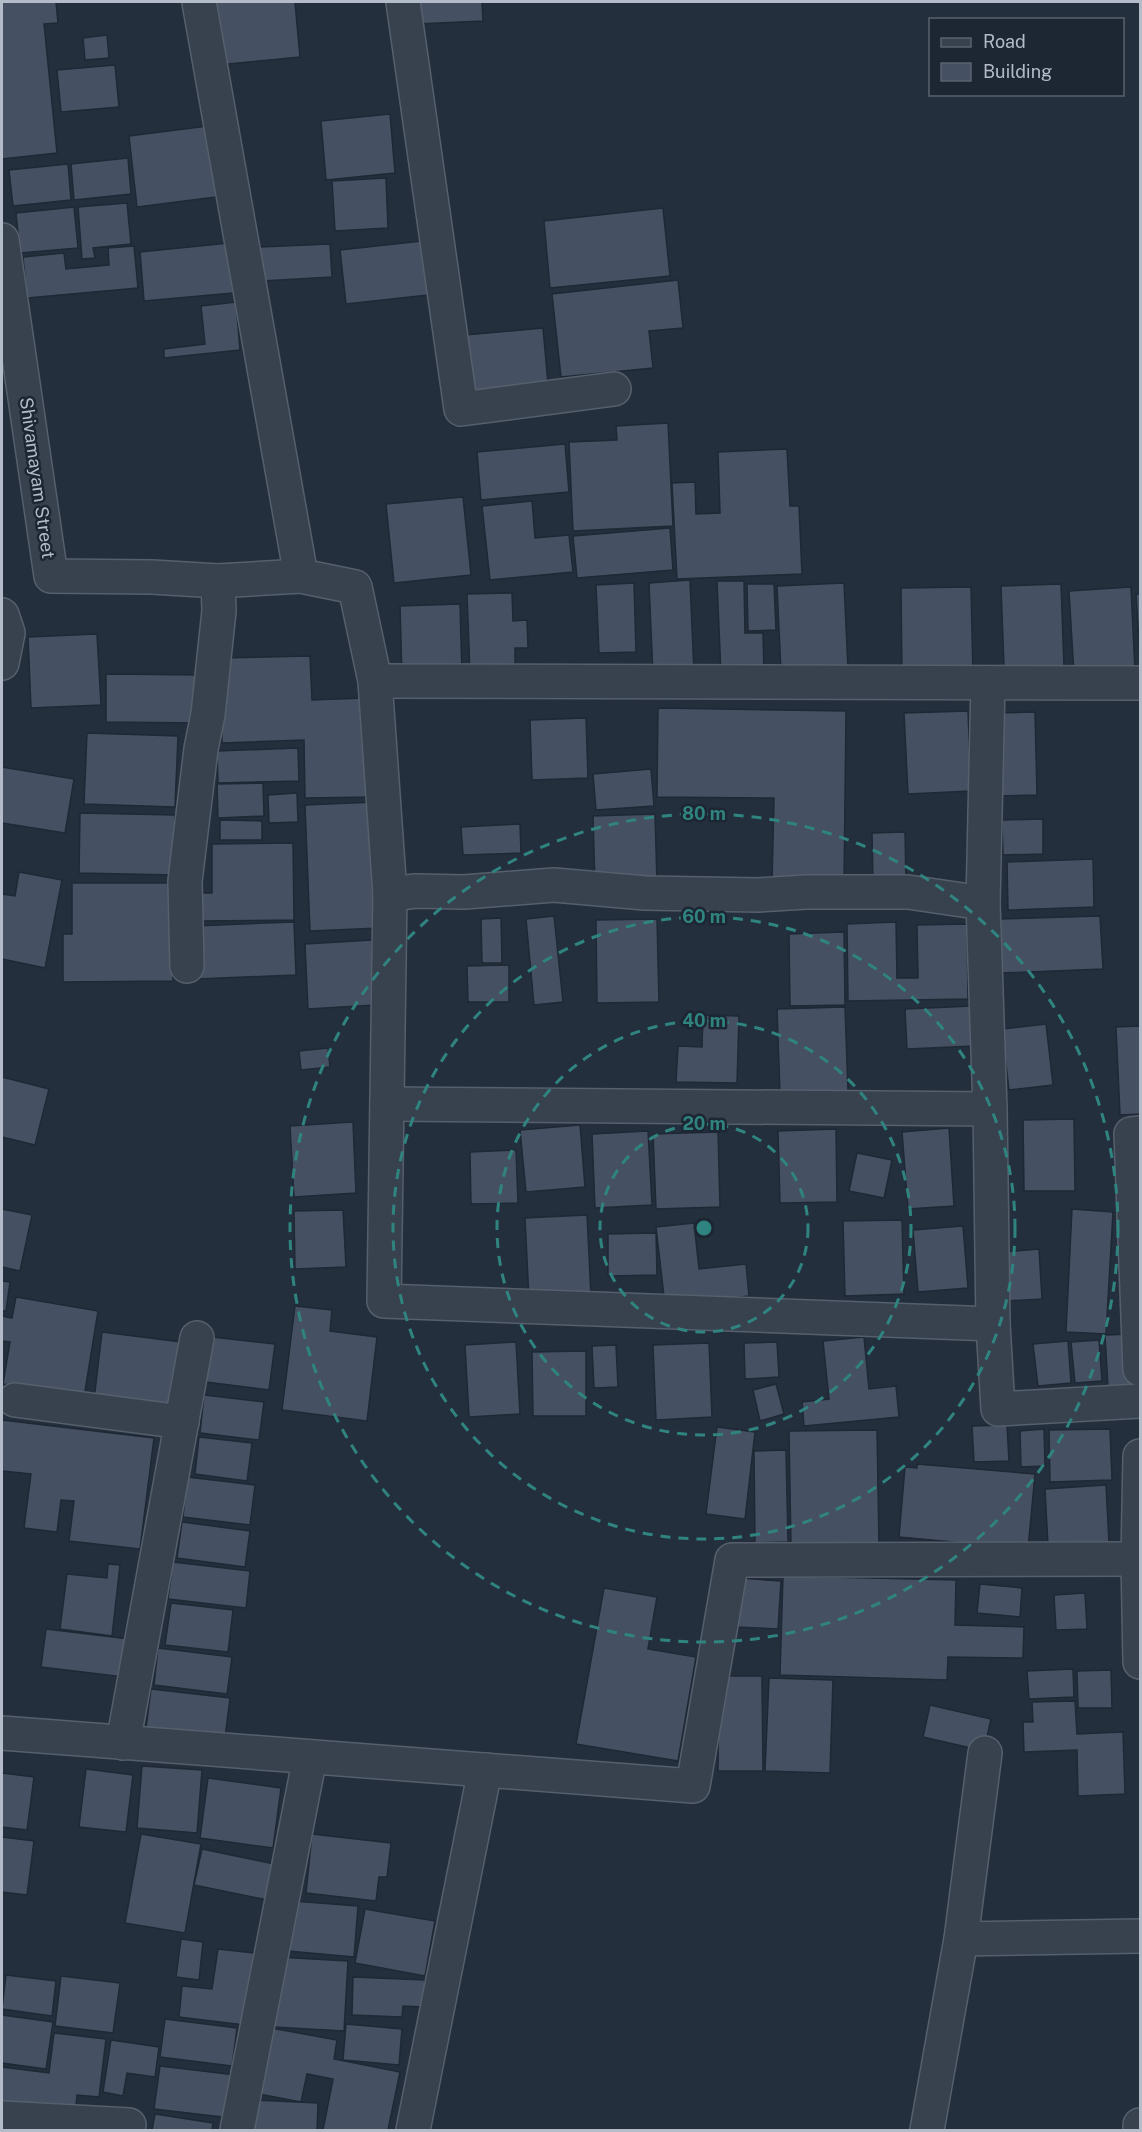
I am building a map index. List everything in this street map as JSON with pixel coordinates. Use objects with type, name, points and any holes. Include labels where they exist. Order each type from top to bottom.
[{"type":"street","points":[[199,2],[301,576]]},
{"type":"street","points":[[403,2],[461,408],[614,389]]},
{"type":"street","name":"Shivamayam Street","points":[[2,240],[51,576],[218,580],[301,576],[355,587],[375,681]]},
{"type":"street","points":[[187,966],[185,881],[201,749],[208,714],[219,611],[218,580]]},
{"type":"street","points":[[2,615],[8,633],[2,663]]},
{"type":"street","points":[[993,1324],[384,1300],[390,894],[375,681],[1140,683]]},
{"type":"street","points":[[988,684],[983,903],[990,1109],[993,1324],[998,1409],[1140,1401]]},
{"type":"street","points":[[390,894],[416,891],[464,892],[554,885],[645,893],[758,895],[806,892],[908,892],[983,903]]},
{"type":"street","points":[[387,1104],[990,1109]]},
{"type":"street","points":[[1140,1133],[1131,1134],[1140,1369]]},
{"type":"street","points":[[123,1743],[197,1338]]},
{"type":"street","points":[[15,1400],[182,1422]]},
{"type":"street","points":[[1140,1456],[1140,1662]]},
{"type":"street","points":[[2,1733],[693,1786],[732,1560],[1139,1559]]},
{"type":"street","points":[[927,2130],[960,1940],[985,1754]]},
{"type":"street","points":[[237,2130],[310,1757]]},
{"type":"street","points":[[413,2130],[485,1770]]},
{"type":"street","points":[[960,1940],[1140,1936]]},
{"type":"street","points":[[2,2118],[129,2125]]},
{"type":"street","points":[[1140,2125],[1140,2130]]},
{"type":"building","points":[[2,2],[56,2],[58,23],[44,24],[57,153],[2,159]]},
{"type":"building","points":[[212,2],[295,2],[300,57],[218,65]]},
{"type":"building","points":[[415,2],[482,2],[483,21],[416,24]]},
{"type":"building","points":[[107,35],[109,58],[85,60],[83,38]]},
{"type":"building","points":[[115,65],[119,107],[61,112],[57,70]]},
{"type":"building","points":[[390,114],[395,173],[326,180],[321,121]]},
{"type":"building","points":[[208,126],[216,197],[137,207],[129,136]]},
{"type":"building","points":[[128,158],[131,194],[74,200],[71,164]]},
{"type":"building","points":[[68,164],[71,200],[13,206],[9,170]]},
{"type":"building","points":[[386,178],[388,228],[335,231],[332,181]]},
{"type":"building","points":[[127,203],[131,244],[93,248],[95,258],[82,259],[78,207]]},
{"type":"building","points":[[74,207],[78,248],[20,253],[16,213]]},
{"type":"building","points":[[663,208],[670,276],[550,288],[544,221]]},
{"type":"building","points":[[422,241],[428,295],[346,304],[340,250]]},
{"type":"building","points":[[229,243],[233,293],[144,301],[140,252]]},
{"type":"building","points":[[330,244],[332,277],[262,281],[260,247]]},
{"type":"building","points":[[134,246],[138,288],[27,298],[23,257],[64,253],[66,269],[109,265],[108,248]]},
{"type":"building","points":[[678,280],[683,328],[649,331],[653,368],[561,377],[552,294]]},
{"type":"building","points":[[236,302],[240,350],[164,358],[164,349],[205,344],[201,306]]},
{"type":"building","points":[[543,328],[548,384],[471,392],[465,335]]},
{"type":"building","points":[[668,423],[673,526],[573,531],[569,442],[617,440],[616,426]]},
{"type":"building","points":[[565,444],[569,492],[481,500],[477,452]]},
{"type":"building","points":[[787,449],[790,506],[799,506],[802,574],[677,579],[672,483],[695,482],[696,514],[720,513],[718,452]]},
{"type":"building","points":[[463,497],[471,575],[394,583],[386,504]]},
{"type":"building","points":[[532,501],[535,538],[569,535],[573,572],[490,580],[482,506]]},
{"type":"building","points":[[670,528],[673,570],[577,578],[573,536]]},
{"type":"building","points":[[690,580],[694,673],[653,675],[649,583]]},
{"type":"building","points":[[717,581],[744,581],[745,633],[763,633],[764,673],[721,675]]},
{"type":"building","points":[[634,583],[636,652],[599,653],[596,585]]},
{"type":"building","points":[[844,583],[848,669],[781,672],[777,586]]},
{"type":"building","points":[[747,584],[774,584],[776,630],[748,631]]},
{"type":"building","points":[[1061,584],[1064,666],[1004,667],[1001,586]]},
{"type":"building","points":[[971,587],[973,675],[902,676],[901,588]]},
{"type":"building","points":[[1131,587],[1135,671],[1074,675],[1069,591]]},
{"type":"building","points":[[512,593],[513,621],[527,620],[528,648],[515,648],[515,673],[470,674],[467,594]]},
{"type":"building","points":[[1136,594],[1140,594],[1140,660]]},
{"type":"building","points":[[460,604],[462,674],[402,676],[400,606]]},
{"type":"building","points":[[97,634],[101,705],[31,708],[28,637]]},
{"type":"building","points":[[310,656],[312,700],[366,698],[368,797],[305,798],[304,740],[222,743],[220,658]]},
{"type":"building","points":[[106,674],[201,675],[199,723],[106,722]]},
{"type":"building","points":[[658,708],[846,711],[844,885],[772,884],[774,798],[657,797]]},
{"type":"building","points":[[968,711],[971,791],[908,794],[904,713]]},
{"type":"building","points":[[1035,712],[1037,795],[1000,796],[998,713]]},
{"type":"building","points":[[586,718],[588,778],[532,780],[530,720]]},
{"type":"building","points":[[87,733],[178,736],[175,807],[84,804]]},
{"type":"building","points":[[298,748],[299,781],[218,783],[217,751]]},
{"type":"building","points":[[2,767],[74,779],[65,833],[2,823]]},
{"type":"building","points":[[651,769],[654,806],[596,810],[593,774]]},
{"type":"building","points":[[263,783],[264,816],[218,818],[217,784]]},
{"type":"building","points":[[297,793],[298,822],[269,823],[268,795]]},
{"type":"building","points":[[376,802],[380,928],[310,931],[305,805]]},
{"type":"building","points":[[80,813],[175,815],[174,875],[79,873]]},
{"type":"building","points":[[655,814],[657,883],[595,884],[593,816]]},
{"type":"building","points":[[1043,819],[1043,854],[1003,855],[1002,820]]},
{"type":"building","points":[[220,820],[262,821],[262,840],[220,840]]},
{"type":"building","points":[[520,824],[521,853],[463,855],[461,827]]},
{"type":"building","points":[[905,832],[906,882],[873,883],[872,833]]},
{"type":"building","points":[[293,843],[294,920],[195,921],[195,893],[212,893],[212,844]]},
{"type":"building","points":[[1093,859],[1094,907],[1008,910],[1007,862]]},
{"type":"building","points":[[19,872],[62,880],[45,968],[2,959],[2,894],[15,896]]},
{"type":"building","points":[[72,883],[169,883],[170,954],[172,954],[173,981],[63,982],[63,934],[72,934]]},
{"type":"building","points":[[554,916],[563,1002],[534,1005],[526,919]]},
{"type":"building","points":[[1100,916],[1103,969],[1000,973],[998,919]]},
{"type":"building","points":[[501,918],[502,963],[482,963],[481,919]]},
{"type":"building","points":[[657,919],[659,1002],[597,1003],[596,920]]},
{"type":"building","points":[[294,922],[296,975],[197,979],[194,926]]},
{"type":"building","points":[[896,922],[897,978],[918,978],[917,925],[967,924],[968,999],[848,1001],[847,924]]},
{"type":"building","points":[[844,932],[845,1005],[790,1006],[789,934]]},
{"type":"building","points":[[372,940],[375,1005],[308,1009],[305,944]]},
{"type":"building","points":[[509,965],[509,1002],[468,1002],[467,966]]},
{"type":"building","points":[[972,1006],[974,1046],[907,1049],[905,1009]]},
{"type":"building","points":[[845,1007],[848,1091],[780,1094],[777,1009]]},
{"type":"building","points":[[703,1015],[739,1016],[737,1083],[676,1082],[678,1046],[702,1047]]},
{"type":"building","points":[[1046,1024],[1053,1085],[1009,1090],[1002,1029]]},
{"type":"building","points":[[1140,1026],[1140,1114],[1120,1115],[1116,1027]]},
{"type":"building","points":[[328,1048],[330,1067],[301,1070],[299,1051]]},
{"type":"building","points":[[2,1077],[49,1089],[35,1145],[2,1137]]},
{"type":"building","points":[[1074,1119],[1075,1191],[1024,1191],[1023,1120]]},
{"type":"building","points":[[353,1122],[356,1193],[294,1197],[290,1126]]},
{"type":"building","points":[[580,1125],[585,1187],[526,1192],[520,1130]]},
{"type":"building","points":[[949,1128],[954,1206],[908,1209],[902,1132]]},
{"type":"building","points":[[836,1129],[837,1202],[780,1203],[778,1131]]},
{"type":"building","points":[[648,1131],[652,1205],[595,1208],[592,1134]]},
{"type":"building","points":[[718,1132],[720,1207],[656,1209],[653,1134]]},
{"type":"building","points":[[516,1150],[518,1203],[471,1204],[470,1152]]},
{"type":"building","points":[[857,1153],[892,1160],[884,1198],[849,1191]]},
{"type":"building","points":[[2,1209],[32,1215],[20,1271],[2,1267]]},
{"type":"building","points":[[1072,1209],[1113,1212],[1106,1334],[1066,1332]]},
{"type":"building","points":[[343,1210],[346,1267],[295,1269],[294,1211]]},
{"type":"building","points":[[587,1215],[591,1296],[529,1300],[525,1218]]},
{"type":"building","points":[[902,1220],[904,1294],[845,1296],[843,1221]]},
{"type":"building","points":[[694,1223],[699,1269],[746,1264],[749,1296],[665,1305],[656,1227]]},
{"type":"building","points":[[963,1226],[968,1288],[918,1292],[913,1230]]},
{"type":"building","points":[[656,1233],[657,1275],[608,1276],[608,1234]]},
{"type":"building","points":[[1039,1249],[1042,1299],[1005,1301],[1003,1252]]},
{"type":"building","points":[[2,1281],[10,1282],[6,1311],[2,1311]]},
{"type":"building","points":[[16,1297],[98,1311],[84,1397],[3,1384],[10,1342],[2,1341],[2,1316],[12,1318]]},
{"type":"building","points":[[295,1306],[332,1310],[330,1331],[377,1337],[367,1421],[282,1410]]},
{"type":"building","points":[[102,1332],[181,1342],[173,1410],[94,1400]]},
{"type":"building","points":[[1134,1334],[1136,1386],[1108,1388],[1105,1335]]},
{"type":"building","points":[[212,1337],[275,1344],[269,1390],[206,1382]]},
{"type":"building","points":[[864,1337],[869,1389],[896,1386],[899,1417],[804,1426],[802,1402],[829,1399],[823,1341]]},
{"type":"building","points":[[1099,1340],[1102,1381],[1075,1383],[1071,1342]]},
{"type":"building","points":[[1068,1341],[1071,1383],[1038,1386],[1033,1344]]},
{"type":"building","points":[[516,1342],[520,1414],[469,1417],[465,1345]]},
{"type":"building","points":[[777,1342],[779,1377],[745,1379],[744,1343]]},
{"type":"building","points":[[709,1343],[712,1417],[656,1420],[653,1345]]},
{"type":"building","points":[[616,1345],[618,1387],[594,1388],[592,1346]]},
{"type":"building","points":[[586,1351],[586,1416],[533,1416],[532,1352]]},
{"type":"building","points":[[776,1384],[784,1414],[760,1421],[753,1390]]},
{"type":"building","points":[[204,1395],[264,1402],[259,1440],[200,1433]]},
{"type":"building","points":[[2,1420],[154,1438],[140,1549],[69,1541],[74,1501],[61,1500],[57,1532],[24,1528],[31,1474],[2,1471]]},
{"type":"building","points":[[1007,1425],[1009,1461],[974,1462],[972,1426]]},
{"type":"building","points":[[717,1427],[755,1432],[745,1519],[706,1514]]},
{"type":"building","points":[[1044,1429],[1045,1466],[1021,1467],[1020,1431]]},
{"type":"building","points":[[1110,1429],[1112,1480],[1050,1482],[1049,1430]]},
{"type":"building","points":[[877,1430],[879,1544],[791,1546],[789,1431]]},
{"type":"building","points":[[199,1437],[252,1443],[247,1481],[195,1474]]},
{"type":"building","points":[[786,1450],[788,1542],[755,1543],[754,1451]]},
{"type":"building","points":[[917,1464],[1035,1474],[1028,1549],[899,1537],[905,1467],[917,1468]]},
{"type":"building","points":[[187,1477],[255,1485],[250,1525],[183,1517]]},
{"type":"building","points":[[1106,1485],[1109,1543],[1048,1546],[1045,1489]]},
{"type":"building","points":[[182,1522],[250,1531],[245,1567],[177,1558]]},
{"type":"building","points":[[173,1562],[250,1571],[246,1608],[168,1599]]},
{"type":"building","points":[[108,1564],[120,1565],[112,1636],[60,1629],[67,1574],[107,1578]]},
{"type":"building","points":[[783,1576],[956,1580],[955,1625],[1024,1627],[1023,1658],[948,1657],[947,1680],[780,1675]]},
{"type":"building","points":[[739,1578],[781,1581],[778,1629],[736,1627]]},
{"type":"building","points":[[980,1584],[1022,1588],[1020,1617],[977,1613]]},
{"type":"building","points":[[604,1588],[657,1597],[648,1649],[696,1657],[678,1761],[576,1744]]},
{"type":"building","points":[[1085,1593],[1087,1629],[1056,1630],[1054,1595]]},
{"type":"building","points":[[171,1603],[233,1610],[228,1652],[165,1645]]},
{"type":"building","points":[[46,1629],[129,1639],[124,1677],[41,1667]]},
{"type":"building","points":[[158,1648],[232,1657],[227,1694],[154,1685]]},
{"type":"building","points":[[1073,1669],[1074,1697],[1029,1699],[1027,1671]]},
{"type":"building","points":[[1111,1670],[1112,1708],[1078,1708],[1077,1671]]},
{"type":"building","points":[[719,1676],[762,1676],[763,1771],[718,1771]]},
{"type":"building","points":[[769,1678],[833,1680],[830,1773],[765,1771]]},
{"type":"building","points":[[151,1689],[230,1698],[224,1746],[145,1736]]},
{"type":"building","points":[[1075,1701],[1077,1734],[1123,1732],[1125,1794],[1078,1796],[1077,1750],[1024,1752],[1023,1722],[1033,1722],[1032,1702]]},
{"type":"building","points":[[930,1705],[991,1719],[984,1751],[923,1737]]},
{"type":"building","points":[[142,1766],[202,1770],[197,1833],[137,1828]]},
{"type":"building","points":[[86,1769],[133,1775],[126,1832],[79,1827]]},
{"type":"building","points":[[2,1773],[34,1777],[27,1830],[2,1827]]},
{"type":"building","points":[[208,1778],[281,1788],[273,1848],[200,1838]]},
{"type":"building","points":[[141,1834],[201,1844],[185,1933],[125,1923]]},
{"type":"building","points":[[312,1834],[391,1843],[387,1877],[379,1877],[376,1901],[306,1893]]},
{"type":"building","points":[[2,1837],[34,1841],[27,1895],[2,1892]]},
{"type":"building","points":[[202,1849],[279,1865],[272,1901],[194,1885]]},
{"type":"building","points":[[293,1901],[358,1906],[354,1957],[288,1951]]},
{"type":"building","points":[[365,1909],[435,1921],[425,1976],[355,1963]]},
{"type":"building","points":[[181,1939],[203,1942],[199,1980],[176,1977]]},
{"type":"building","points":[[218,1949],[254,1953],[245,2025],[179,2017],[182,1986],[212,1989]]},
{"type":"building","points":[[277,1957],[348,1961],[344,2031],[273,2027]]},
{"type":"building","points":[[6,1975],[56,1981],[52,2016],[2,2009]]},
{"type":"building","points":[[61,1976],[120,1983],[113,2033],[55,2026]]},
{"type":"building","points":[[353,1977],[425,1980],[424,2007],[403,2006],[402,2017],[352,2015]]},
{"type":"building","points":[[2,2015],[53,2022],[46,2069],[2,2063]]},
{"type":"building","points":[[165,2019],[237,2028],[232,2066],[160,2057]]},
{"type":"building","points":[[346,2024],[402,2029],[399,2065],[343,2060]]},
{"type":"building","points":[[271,2028],[337,2040],[334,2059],[400,2072],[388,2130],[323,2130],[333,2079],[307,2074],[301,2102],[259,2094]]},
{"type":"building","points":[[54,2033],[106,2039],[99,2097],[77,2095],[75,2117],[2,2109],[2,2067],[49,2073]]},
{"type":"building","points":[[111,2040],[159,2047],[155,2077],[127,2073],[123,2096],[103,2092]]},
{"type":"building","points":[[160,2066],[236,2075],[231,2118],[154,2109]]},
{"type":"building","points":[[253,2100],[318,2103],[317,2130],[252,2130]]},
{"type":"building","points":[[155,2114],[213,2123],[212,2130],[152,2130]]}]
